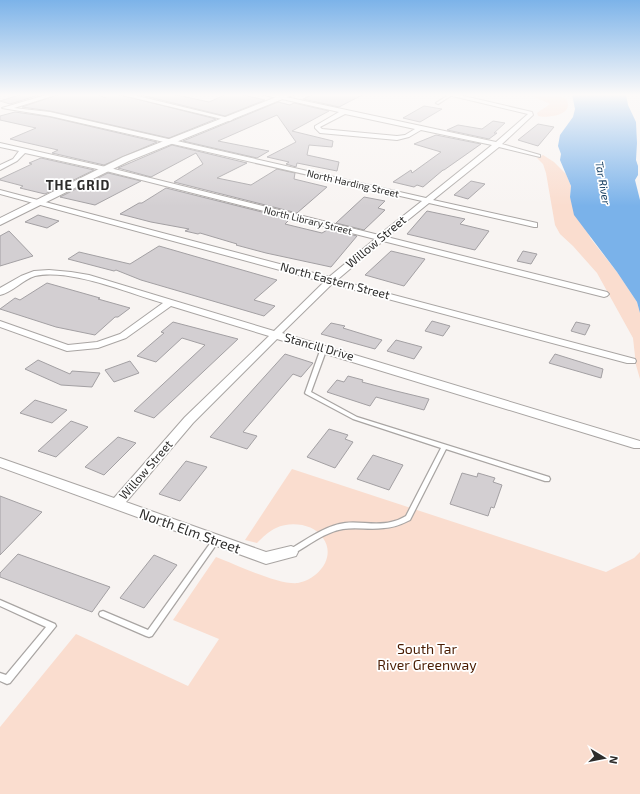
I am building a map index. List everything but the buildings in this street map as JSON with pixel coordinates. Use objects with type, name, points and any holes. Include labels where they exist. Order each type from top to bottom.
[{"type":"street","name":"North Harding Street","points":[[127,131],[534,225]]},
{"type":"street","points":[[0,222],[106,169],[198,131]]},
{"type":"street","points":[[321,131],[387,138],[407,136],[415,131]]},
{"type":"street","points":[[435,131],[498,144],[538,156]]},
{"type":"street","name":"Willow Street","points":[[117,504],[190,420],[331,280],[380,238],[512,131]]},
{"type":"street","name":"North Library Street","points":[[0,144],[106,169],[604,294]]},
{"type":"street","points":[[0,168],[15,160],[24,150]]},
{"type":"street","name":"North Eastern Street","points":[[0,192],[632,361]]},
{"type":"street","name":"Stancill Drive","points":[[0,292],[27,276],[59,272],[86,277],[276,335],[324,348],[638,445]]},
{"type":"street","points":[[0,324],[67,348],[98,345],[123,336],[169,303]]},
{"type":"street","name":"North Elm Street","points":[[0,462],[266,558],[291,552]]},
{"type":"lane","points":[[324,348],[308,393],[355,418],[547,479]]},
{"type":"lane","points":[[291,552],[325,533],[342,526],[388,526],[398,524],[408,518],[445,446]]},
{"type":"lane","points":[[104,614],[149,634],[216,540]]},
{"type":"lane","points":[[0,603],[52,626],[7,680],[0,677]]},
{"type":"green space","points":[[543,155],[554,162],[566,174],[571,186],[570,197],[591,239],[617,272],[637,302],[640,313],[640,379],[636,365],[633,338],[597,273],[560,234],[555,225],[546,173],[543,164],[537,158]]},
{"type":"green space","name":"South Tar River Greenway","points":[[292,469],[606,572],[634,558],[640,552],[640,794],[0,794],[0,727],[76,634],[188,686],[219,639],[173,620],[216,557],[279,581],[290,583],[305,581],[318,573],[326,560],[328,553],[327,546],[319,533],[308,527],[295,524],[282,526],[271,531],[257,543],[245,540]]},
{"type":"water","name":"Tar River","points":[[563,131],[636,131],[636,160],[638,175],[635,180],[640,200],[640,313],[637,302],[617,272],[574,215],[570,197],[571,186],[560,160],[561,154],[558,146],[560,135]]},
{"type":"district","name":"THE GRID","points":[[78,185]]}]
